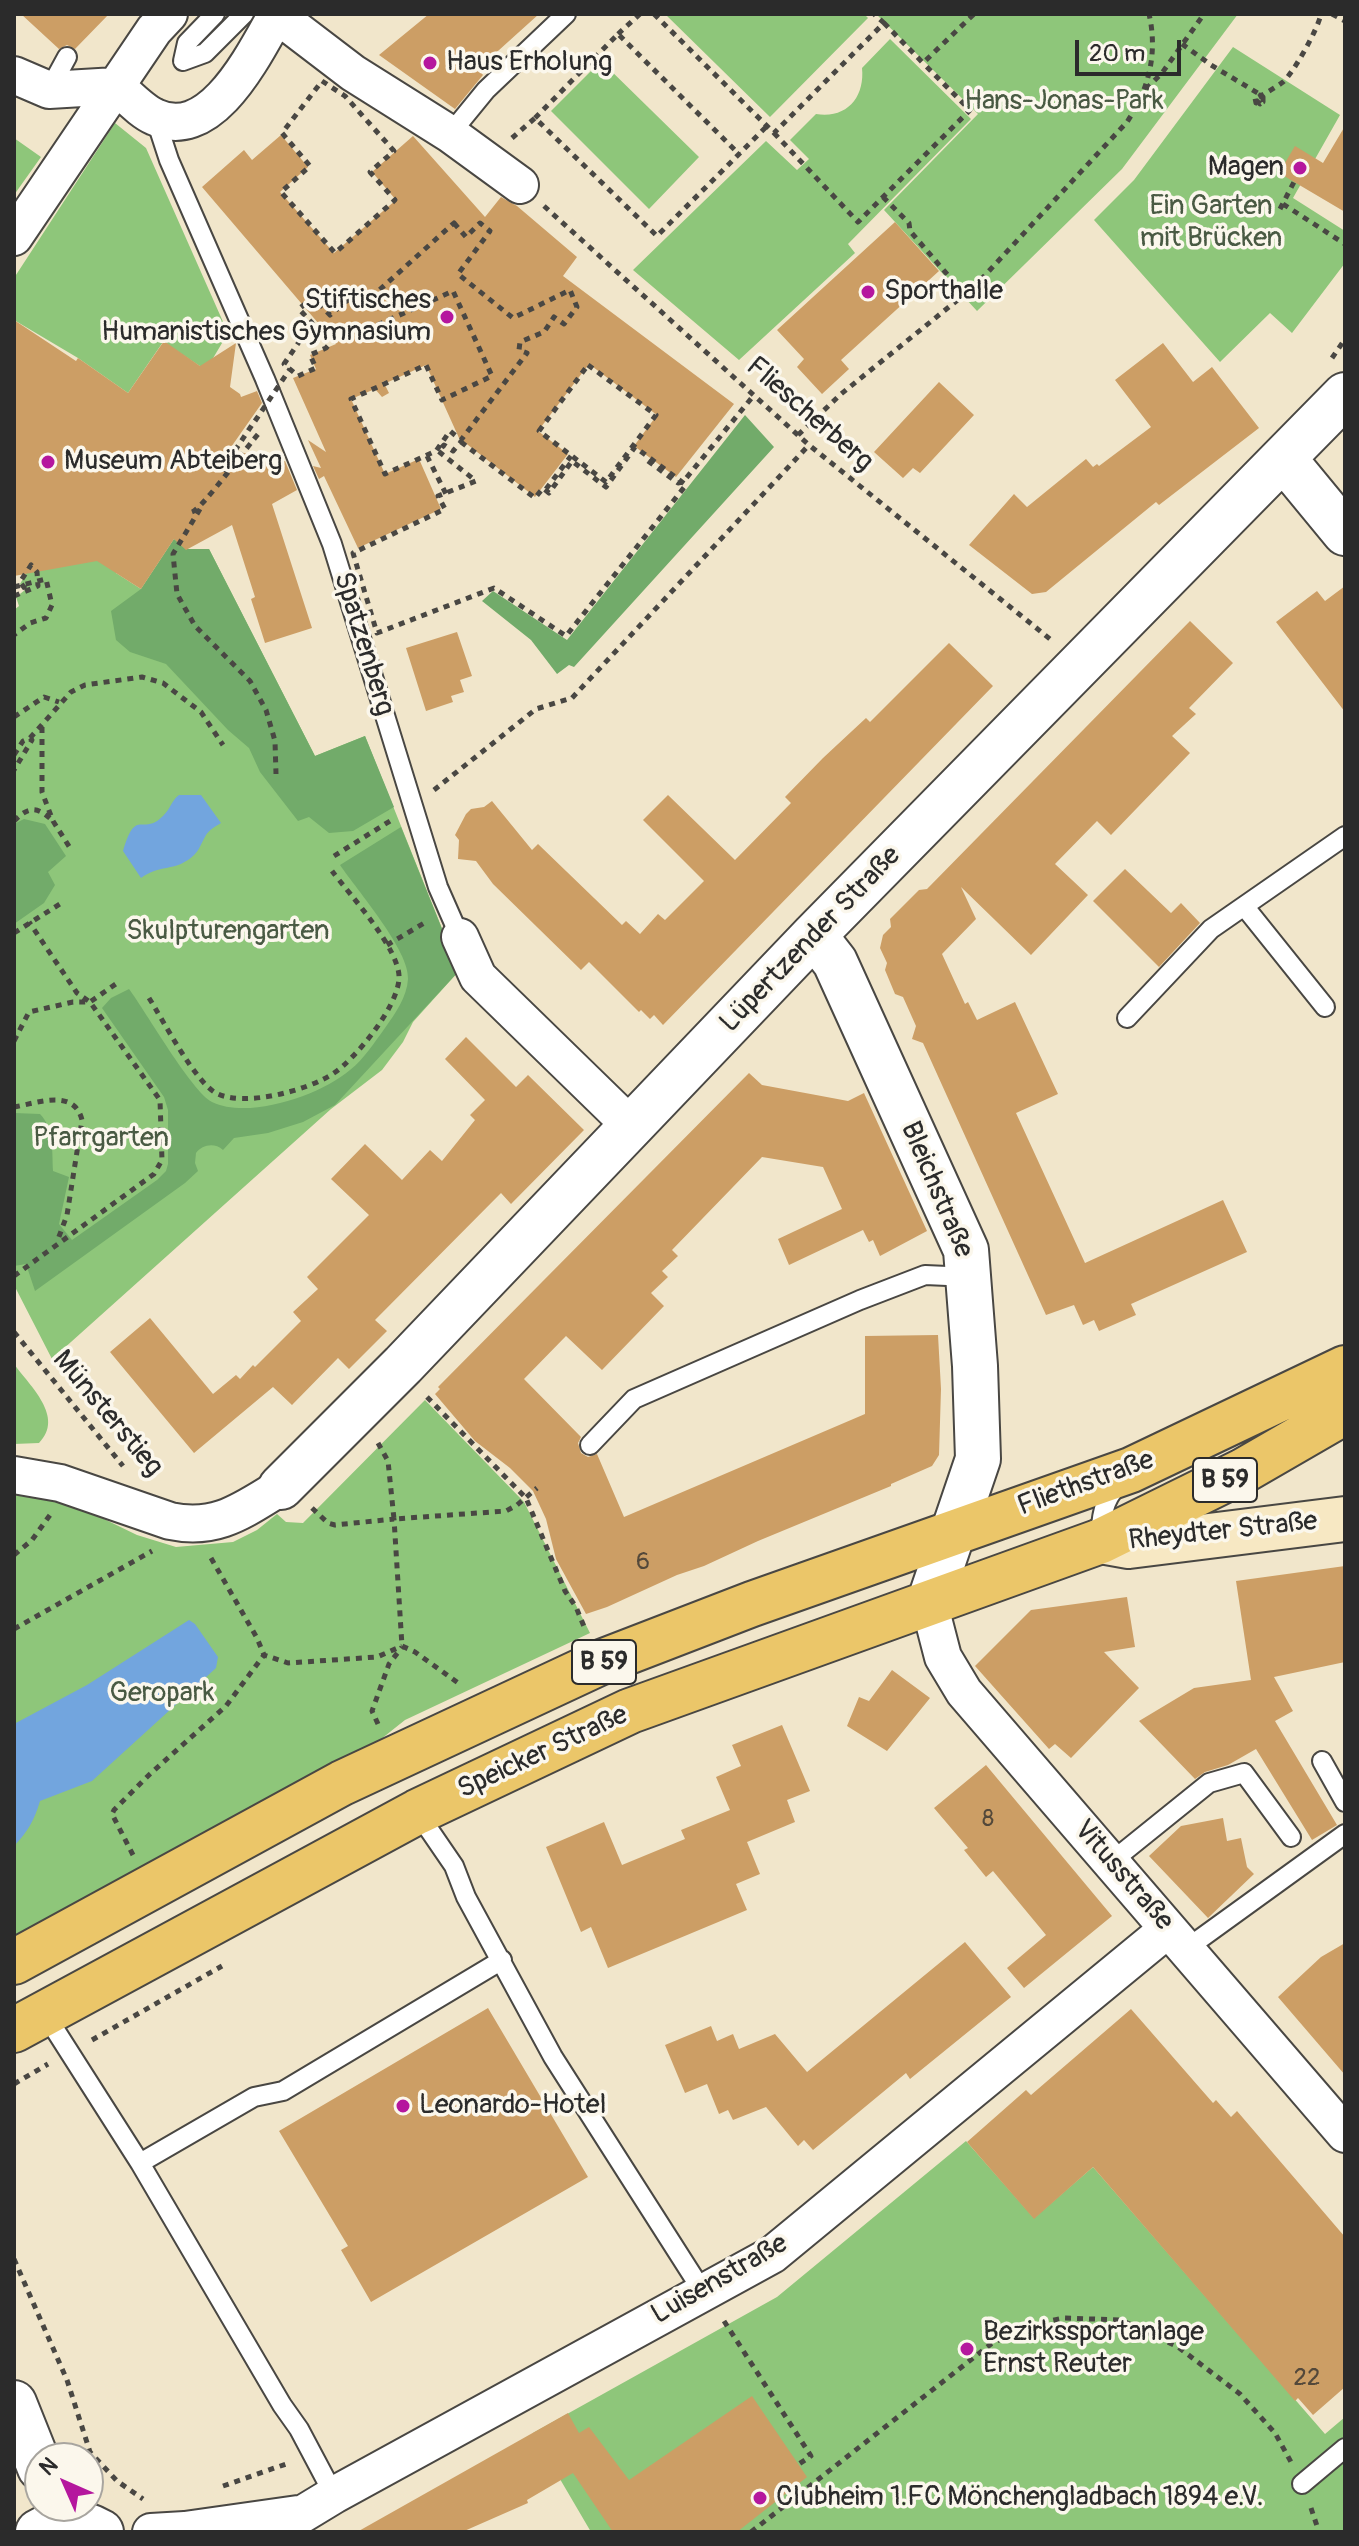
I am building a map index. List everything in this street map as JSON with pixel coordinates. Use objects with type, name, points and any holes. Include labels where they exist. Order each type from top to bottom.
[{"type":"main road","name":"Fliethstraße","points":[[954,1531],[1131,1470],[1345,1368]]},
{"type":"main road","name":"Fliethstraße","points":[[1101,1541],[1243,1471],[1345,1412]]},
{"type":"main road","name":"Rheydter Straße","points":[[1101,1541],[1129,1546],[1345,1519]]},
{"type":"main road","name":"Speicker Straße","points":[[14,1962],[279,1816],[599,1663],[954,1531]]},
{"type":"main road","name":"Speicker Straße","points":[[30,2022],[417,1812],[630,1711],[1101,1541]]},
{"type":"street","points":[[14,237],[154,30],[169,14]]},
{"type":"street","points":[[14,75],[49,90],[116,86],[155,117],[179,123],[203,115],[227,94],[277,14],[353,73],[450,134],[520,185]]},
{"type":"street","name":"Lüpertzender Straße","points":[[294,1496],[403,1365],[814,935],[1345,395]]},
{"type":"street","points":[[1284,459],[1345,533]]},
{"type":"street","name":"Spatzenberg","points":[[454,923],[478,977],[632,1127]]},
{"type":"street","name":"Bleichstraße","points":[[814,935],[835,962],[966,1250],[970,1277],[978,1459],[929,1603]]},
{"type":"street","points":[[14,1475],[60,1483],[188,1525],[227,1519],[294,1496]]},
{"type":"street","name":"Vitusstraße","points":[[929,1603],[943,1657],[964,1692],[1345,2134]]},
{"type":"street","name":"Luisenstraße","points":[[273,2532],[772,2255],[1177,1939]]},
{"type":"street","points":[[14,2403],[30,2442]]},
{"type":"street","name":"Luisenstraße","points":[[149,2517],[185,2530],[321,2504]]},
{"type":"street","points":[[14,2511],[21,2532]]},
{"type":"lane","points":[[215,14],[187,43],[183,61],[205,53],[244,14]]},
{"type":"lane","points":[[450,134],[486,90],[566,14]]},
{"type":"lane","points":[[49,90],[67,57]]},
{"type":"lane","name":"Spatzenberg","points":[[155,117],[169,160],[265,379],[332,544],[438,887],[454,923]]},
{"type":"lane","points":[[1127,1018],[1211,929],[1345,836]]},
{"type":"lane","points":[[1244,906],[1325,1007]]},
{"type":"lane","points":[[590,1445],[634,1399],[860,1300],[925,1275],[970,1277]]},
{"type":"lane","points":[[1101,1541],[1100,1517],[1112,1490],[1131,1470]]},
{"type":"lane","points":[[1322,1761],[1345,1802]]},
{"type":"lane","points":[[1111,1862],[1209,1783],[1244,1773],[1291,1837]]},
{"type":"lane","points":[[417,1812],[454,1866],[466,1897],[553,2057],[703,2292]]},
{"type":"lane","points":[[1177,1939],[1345,1834]]},
{"type":"lane","points":[[140,2163],[254,2097],[283,2091],[311,2076],[502,1960]]},
{"type":"lane","points":[[30,2022],[140,2163],[312,2454],[321,2504]]},
{"type":"lane","points":[[1302,2484],[1345,2448]]},
{"type":"path","points":[[487,161],[640,14]]},
{"type":"path","points":[[654,14],[858,222],[970,110],[874,14]]},
{"type":"path","points":[[923,63],[974,14]]},
{"type":"path","points":[[798,435],[841,394],[965,295],[1026,234],[1127,122],[1145,89],[1153,54],[1149,14]]},
{"type":"path","points":[[1145,89],[1162,73],[1204,14]]},
{"type":"path","points":[[1182,44],[1261,98],[1286,80],[1319,26],[1321,14]]},
{"type":"path","points":[[1332,14],[1345,21]]},
{"type":"path","points":[[774,133],[884,23]]},
{"type":"path","points":[[618,34],[739,154]]},
{"type":"path","points":[[322,81],[345,96],[394,151],[370,172],[395,200],[335,253],[281,192],[310,166],[282,133],[322,81]]},
{"type":"path","points":[[535,118],[657,236],[767,126]]},
{"type":"path","points":[[1294,182],[1281,207],[1345,244]]},
{"type":"path","name":"Fliescherberg","points":[[520,185],[809,445],[1082,664]]},
{"type":"path","points":[[883,197],[909,223],[910,231],[965,295]]},
{"type":"path","points":[[454,223],[466,237],[480,223],[490,231],[458,274],[513,318],[570,290],[577,307],[564,324],[554,317],[544,332],[520,342],[519,350],[527,353],[461,440],[450,431],[436,451],[427,456],[385,474],[351,399],[426,365],[442,400],[492,376],[453,291],[353,336],[349,327],[344,328],[326,348],[310,355],[316,368],[298,376],[284,364],[312,323],[299,309],[313,297],[330,315],[349,299],[358,309],[454,223]]},
{"type":"path","points":[[546,489],[549,493],[572,461],[606,487],[633,449],[656,415],[588,365],[539,431],[606,482],[633,449]]},
{"type":"path","points":[[222,476],[232,455],[290,369]]},
{"type":"path","points":[[633,449],[678,483],[683,482],[754,395]]},
{"type":"path","points":[[255,437],[222,476],[173,554],[177,594],[195,626],[250,681],[266,710],[275,741],[276,774]]},
{"type":"path","points":[[571,456],[546,489],[543,488],[535,498],[461,442],[453,451],[444,445],[438,451],[476,481],[438,496],[445,509],[353,553],[377,633],[494,588],[566,636],[686,485],[683,482]]},
{"type":"path","points":[[334,856],[414,806],[536,709],[572,698],[809,445]]},
{"type":"path","points":[[427,456],[446,494]]},
{"type":"path","points":[[192,512],[200,509]]},
{"type":"path","points":[[14,596],[31,565],[39,579]]},
{"type":"path","points":[[14,587],[46,579],[51,612],[46,618],[30,623],[14,635]]},
{"type":"path","points":[[72,851],[53,821],[42,792],[42,727],[59,702],[85,685],[142,677],[163,683],[201,712],[223,745]]},
{"type":"path","points":[[14,717],[44,697],[59,702]]},
{"type":"path","points":[[14,755],[23,741],[42,727]]},
{"type":"path","points":[[14,770],[32,743],[30,738]]},
{"type":"path","points":[[14,821],[25,810],[33,808],[41,810],[53,821]]},
{"type":"path","points":[[149,998],[207,1086],[225,1096],[274,1096],[330,1076],[345,1065],[374,1029],[388,1009],[400,978],[387,945],[332,871]]},
{"type":"path","points":[[14,933],[63,902]]},
{"type":"path","points":[[14,1276],[154,1174],[162,1160],[160,1100],[90,1002],[77,993],[29,922]]},
{"type":"path","points":[[387,945],[454,923]]},
{"type":"path","points":[[14,1041],[29,1012],[73,1002],[90,1002],[120,981]]},
{"type":"path","points":[[14,1107],[66,1100],[74,1103],[80,1113],[82,1120],[67,1215],[57,1243]]},
{"type":"path","name":"Münsterstieg","points":[[14,1332],[132,1477]]},
{"type":"path","points":[[422,1392],[526,1498],[599,1663]]},
{"type":"path","points":[[375,1439],[388,1461],[402,1646],[389,1664],[372,1711],[396,1758]]},
{"type":"path","points":[[14,1555],[48,1521],[60,1483]]},
{"type":"path","points":[[294,1496],[328,1523],[335,1525],[506,1511],[537,1488]]},
{"type":"path","points":[[14,1629],[150,1553]]},
{"type":"path","points":[[211,1558],[264,1655],[288,1663],[377,1657],[402,1646],[460,1683],[477,1719]]},
{"type":"path","points":[[135,1858],[112,1814],[114,1810],[226,1706],[264,1655]]},
{"type":"path","points":[[14,2259],[67,2380],[90,2452],[149,2517]]},
{"type":"path","points":[[751,2532],[991,2344],[1030,2325],[1064,2318],[1121,2320],[1178,2347],[1240,2394],[1275,2433],[1302,2484],[1319,2532]]},
{"type":"path","points":[[730,2329],[811,2456],[799,2464]]},
{"type":"path","points":[[219,2487],[312,2454]]},
{"type":"green space","points":[[665,14],[864,14],[868,18],[770,117]]},
{"type":"green space","name":"Hans-Jonas-Park","points":[[876,14],[1238,14],[1122,169],[977,311],[884,210],[978,114]]},
{"type":"green space","points":[[890,39],[971,119],[848,244],[855,253],[739,360],[633,270],[766,141],[797,170],[809,159],[790,140],[816,114],[837,113],[852,104],[860,88],[862,68]]},
{"type":"green space","name":"Ein Garten mit Brücken","points":[[1233,47],[1340,115],[1293,198],[1345,231],[1345,263],[1292,333],[1270,313],[1220,362],[1094,220],[1134,180]]},
{"type":"green space","points":[[601,61],[699,157],[649,209],[551,111]]},
{"type":"green space","points":[[115,123],[146,148],[228,333],[206,370],[163,342],[128,393],[78,358],[14,320],[14,278]]},
{"type":"green space","points":[[14,138],[41,157],[14,195]]},
{"type":"green space","points":[[745,415],[774,447],[574,667],[569,665],[557,674],[531,640],[482,601],[493,591],[567,640]]},
{"type":"green space","name":"Skulpturengarten","points":[[174,539],[186,549],[209,549],[315,756],[365,736],[459,971],[413,1022],[403,1042],[382,1070],[331,1109],[52,1359],[14,1285],[14,610],[19,606],[16,597],[25,590],[20,584],[32,563],[126,555],[116,573],[141,589]]},
{"type":"green space","points":[[174,539],[186,549],[209,549],[315,756],[365,736],[394,807],[353,831],[329,833],[309,817],[298,821],[260,772],[249,748],[166,664],[130,652],[116,640],[111,611],[141,589]]},
{"type":"green space","points":[[24,819],[45,824],[66,856],[48,872],[55,885],[44,903],[14,924],[14,824]]},
{"type":"green space","points":[[401,827],[459,971],[335,1105],[303,1122],[268,1133],[234,1138],[223,1150],[212,1145],[201,1148],[196,1153],[198,1171],[185,1183],[35,1291],[26,1264],[14,1266],[14,1113],[40,1114],[48,1126],[53,1171],[69,1177],[59,1224],[72,1240],[157,1180],[168,1164],[168,1110],[164,1097],[102,1008],[111,998],[129,989],[193,1083],[212,1102],[227,1107],[245,1108],[284,1102],[321,1088],[350,1070],[393,1017],[403,999],[408,979],[401,953],[392,937],[340,865]]},
{"type":"green space","points":[[14,1364],[47,1412],[46,1433],[39,1443],[14,1444]]},
{"type":"green space","name":"Geropark","points":[[425,1400],[524,1502],[590,1633],[405,1720],[366,1751],[14,1944],[14,1495],[73,1504],[137,1535],[176,1547],[233,1542],[257,1530],[277,1514],[286,1522],[303,1523]]},
{"type":"green space","name":"Bezirkssportanlage Ernst Reuter","points":[[966,2141],[1034,2218],[1093,2167],[1325,2434],[1345,2417],[1345,2532],[591,2532],[533,2433],[777,2297]]},
{"type":"water","points":[[179,795],[201,795],[221,823],[207,833],[197,852],[188,860],[141,878],[123,851],[128,837],[136,826],[156,822]]},
{"type":"water","points":[[189,1620],[218,1657],[216,1668],[92,1781],[40,1801],[30,1825],[14,1846],[14,1724],[87,1685]]},
{"type":"building","points":[[21,14],[109,14],[75,49],[67,45],[59,49]]},
{"type":"building","name":"Haus Erholung","points":[[429,14],[539,14],[478,69],[483,75],[455,109],[379,55]]},
{"type":"building","points":[[1345,126],[1345,212],[1279,173],[1295,146],[1323,163]]},
{"type":"building","points":[[281,135],[308,167],[280,192],[334,253],[396,200],[372,172],[413,136],[485,217],[501,197],[517,206],[577,257],[563,276],[734,404],[676,477],[634,446],[657,415],[589,364],[538,431],[568,454],[535,497],[459,438],[426,365],[386,383],[383,381],[389,393],[382,397],[375,389],[351,399],[385,474],[419,459],[441,509],[358,548],[324,476],[319,479],[313,466],[321,468],[308,440],[326,452],[293,378],[316,369],[310,355],[336,344],[202,187],[244,150],[252,160]]},
{"type":"building","name":"Sporthalle","points":[[895,222],[939,271],[841,360],[849,369],[822,394],[797,367],[804,359],[777,330]]},
{"type":"building","points":[[14,320],[76,361],[78,358],[128,393],[164,341],[200,366],[236,343],[230,387],[241,397],[257,391],[262,403],[229,450],[285,461],[297,490],[272,504],[312,628],[265,643],[251,599],[255,597],[232,525],[186,550],[174,539],[141,589],[97,561],[14,576]]},
{"type":"building","points":[[1163,343],[1193,382],[1212,367],[1259,428],[1159,505],[1156,502],[1046,592],[1032,594],[969,545],[1014,494],[1027,507],[1086,459],[1093,467],[1099,466],[1151,427],[1115,380]]},
{"type":"building","points":[[939,382],[974,415],[920,473],[913,468],[903,478],[874,452]]},
{"type":"building","points":[[1345,586],[1345,712],[1276,622],[1317,591],[1325,601]]},
{"type":"building","points":[[1190,621],[1233,663],[1189,708],[1196,714],[1172,736],[1190,753],[1111,835],[1097,821],[1055,864],[1088,895],[1031,955],[961,887],[976,919],[942,954],[965,1004],[968,1002],[977,1020],[1015,1002],[1058,1094],[1016,1113],[1085,1263],[1223,1200],[1247,1252],[1131,1304],[1136,1315],[1099,1331],[1094,1320],[1083,1325],[1074,1305],[1046,1315],[923,1043],[912,1039],[916,1026],[903,997],[895,994],[880,948],[883,935],[891,927],[890,919],[919,890],[927,889]]},
{"type":"building","points":[[457,632],[472,676],[460,680],[464,692],[451,696],[453,702],[426,711],[406,648]]},
{"type":"building","points":[[949,643],[993,686],[663,1025],[654,1015],[650,1019],[641,1010],[639,1012],[589,962],[581,970],[493,884],[476,861],[458,859],[459,840],[455,835],[466,814],[492,801],[532,850],[538,844],[622,925],[626,921],[640,934],[658,914],[665,920],[704,881],[643,820],[668,795],[735,860],[791,803],[785,797],[823,758],[866,718],[870,722]]},
{"type":"building","points":[[1125,869],[1171,913],[1181,903],[1200,923],[1159,967],[1093,901]]},
{"type":"building","points":[[466,1037],[516,1087],[528,1075],[584,1130],[511,1204],[501,1193],[375,1320],[387,1331],[349,1369],[338,1358],[292,1405],[273,1387],[194,1453],[110,1352],[150,1318],[213,1394],[236,1375],[240,1379],[253,1365],[255,1367],[301,1321],[293,1312],[318,1289],[307,1277],[369,1215],[331,1179],[365,1144],[402,1180],[430,1150],[442,1161],[475,1120],[470,1115],[485,1100],[445,1059]]},
{"type":"building","points":[[749,1073],[762,1085],[848,1101],[864,1093],[927,1231],[880,1256],[873,1240],[869,1242],[863,1230],[789,1265],[778,1239],[842,1209],[823,1167],[762,1157],[672,1250],[678,1256],[662,1271],[668,1277],[651,1293],[664,1306],[602,1370],[566,1336],[524,1379],[581,1437],[578,1443],[581,1453],[588,1457],[597,1454],[624,1517],[865,1414],[865,1336],[938,1335],[941,1389],[939,1455],[932,1466],[891,1486],[586,1614],[556,1559],[546,1519],[533,1491],[510,1468],[475,1441],[435,1394],[440,1389],[438,1387]]},
{"type":"building","points":[[1345,1566],[1345,1662],[1274,1677],[1293,1711],[1275,1721],[1337,1825],[1312,1840],[1256,1749],[1195,1779],[1139,1721],[1194,1688],[1251,1680],[1236,1581]]},
{"type":"building","points":[[1127,1597],[1135,1647],[1104,1652],[1139,1688],[1071,1758],[1055,1744],[1049,1749],[975,1666],[1031,1610]]},
{"type":"building","points":[[892,1670],[930,1698],[887,1751],[847,1726],[859,1697],[869,1701]]},
{"type":"building","points":[[782,1725],[810,1791],[787,1800],[795,1822],[747,1842],[760,1874],[736,1884],[747,1910],[608,1968],[591,1927],[581,1932],[546,1847],[604,1822],[622,1865],[685,1839],[681,1830],[730,1810],[716,1777],[741,1766],[732,1745]]},
{"type":"building","points":[[986,1765],[1112,1916],[1024,1988],[1007,1968],[1046,1935],[993,1871],[986,1877],[964,1850],[968,1848],[934,1808]]},
{"type":"building","points":[[1223,1818],[1227,1841],[1241,1838],[1247,1867],[1254,1874],[1208,1918],[1149,1856],[1181,1826]]},
{"type":"building","points":[[965,1942],[1011,1997],[910,2079],[906,2073],[813,2150],[804,2140],[798,2146],[766,2107],[733,2120],[728,2110],[719,2114],[707,2084],[685,2093],[665,2045],[711,2026],[717,2041],[733,2034],[739,2049],[775,2034],[807,2072]]},
{"type":"building","points":[[1345,1943],[1345,2075],[1278,1997],[1321,1957]]},
{"type":"building","points":[[488,2008],[588,2177],[371,2302],[341,2250],[348,2246],[279,2131]]},
{"type":"building","points":[[1131,2009],[1213,2103],[1216,2100],[1231,2117],[1237,2111],[1345,2237],[1345,2387],[1313,2415],[1298,2398],[1295,2401],[1093,2167],[1034,2219],[967,2142],[1026,2090],[1031,2095]]},
{"type":"building","points":[[752,2396],[807,2477],[737,2532],[613,2532],[573,2473],[527,2500],[528,2503],[462,2532],[357,2532],[568,2413],[579,2433],[589,2427],[629,2480]]},
{"type":"place","name":"Haus Erholung","points":[[430,63]]},
{"type":"place","name":"Magen","points":[[1300,168]]},
{"type":"place","name":"Sporthalle","points":[[868,292]]},
{"type":"place","name":"Stiftisches Humanistisches Gymnasium","points":[[447,317]]},
{"type":"place","name":"Museum Abteiberg","points":[[48,462]]},
{"type":"place","name":"Leonardo-Hotel","points":[[403,2106]]},
{"type":"place","name":"Bezirkssportanlage Ernst Reuter","points":[[967,2349]]},
{"type":"place","name":"Clubheim 1.FC Mönchengladbach 1894 e.V.","points":[[760,2498]]},
{"type":"park label","name":"Pfarrgarten","points":[[101,1139]]}]
